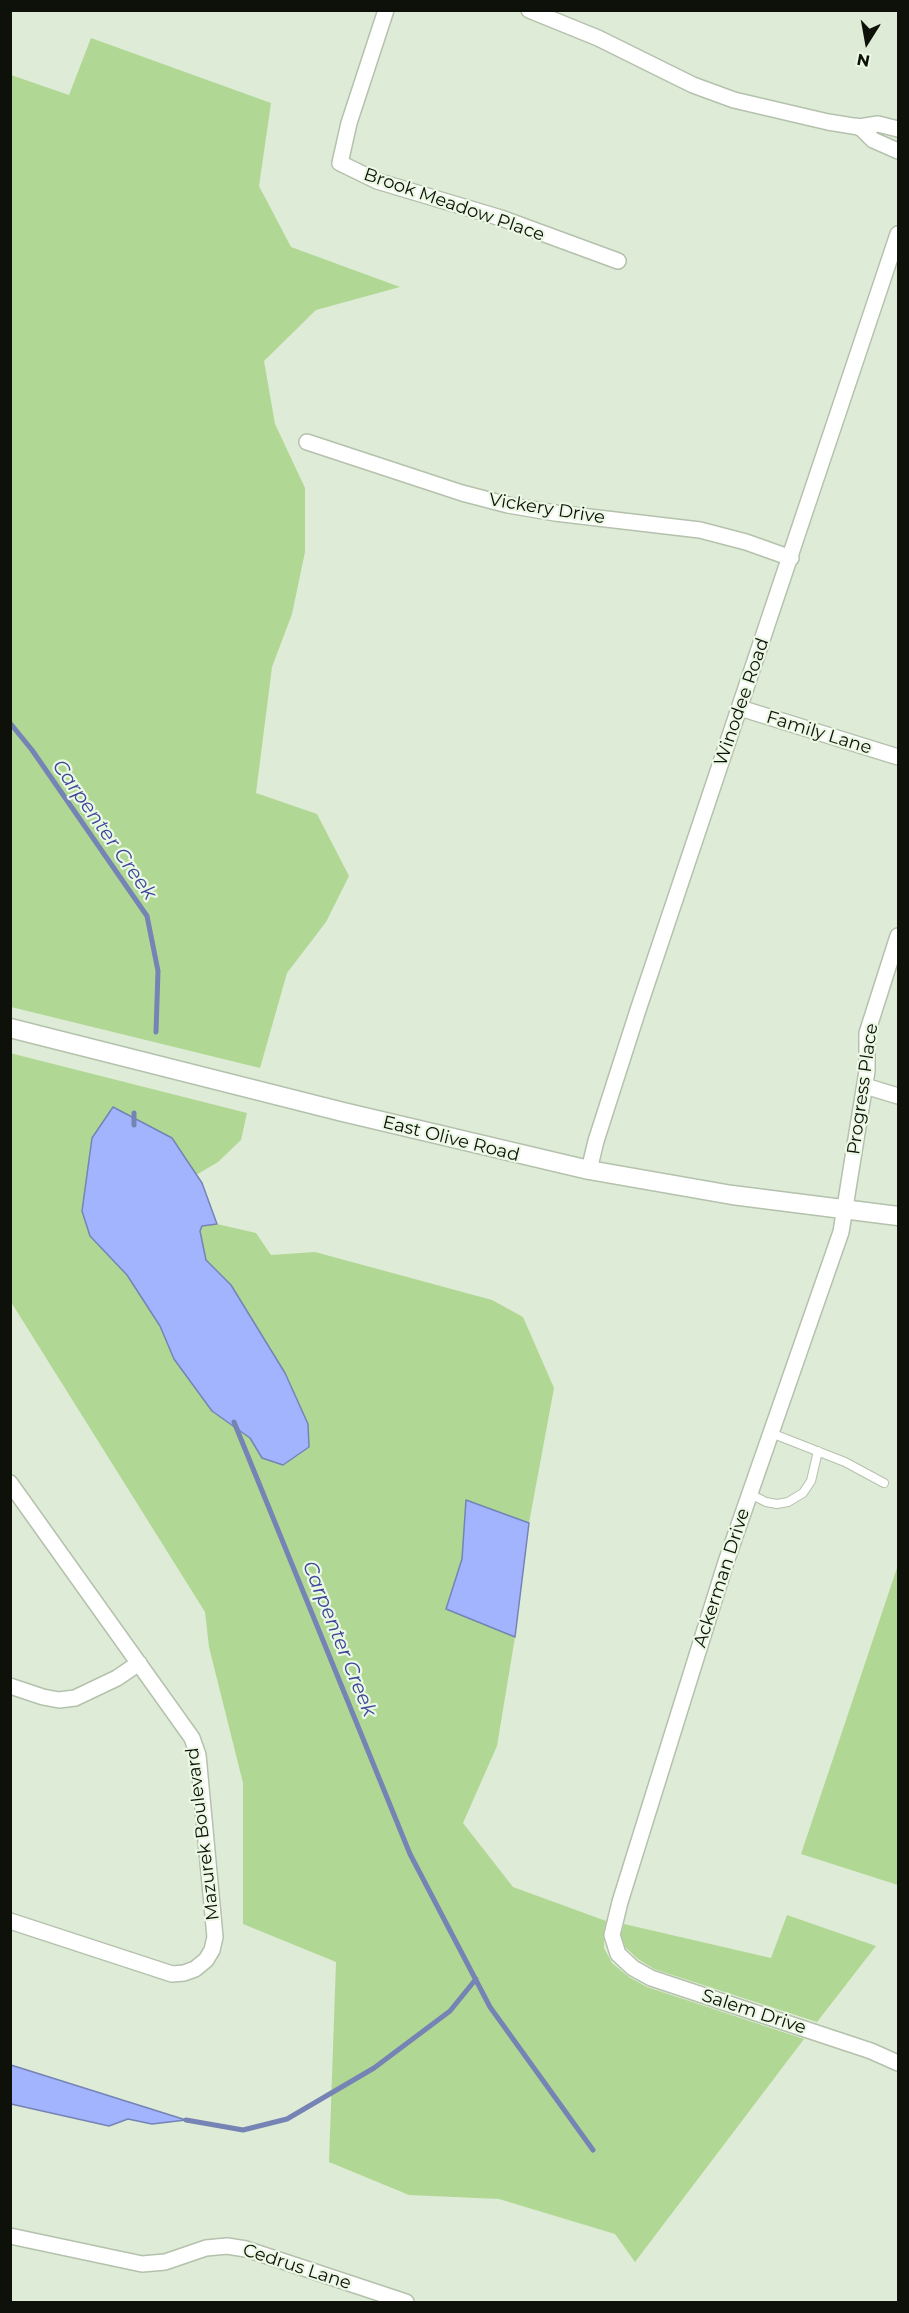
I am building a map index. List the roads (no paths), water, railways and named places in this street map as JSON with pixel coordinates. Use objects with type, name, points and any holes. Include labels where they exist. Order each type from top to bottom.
[{"type":"street","name":"Brook Meadow Place","points":[[386,10],[350,123],[340,163],[377,181],[501,219],[618,261]]},
{"type":"street","points":[[529,10],[598,38],[703,89],[734,100],[789,114],[856,126],[878,124],[898,129]]},
{"type":"street","points":[[856,126],[873,140],[898,151]]},
{"type":"street","name":"Winodee Road","points":[[589,1170],[634,1021],[898,234]]},
{"type":"street","name":"Vickery Drive","points":[[307,442],[462,494],[555,513],[700,530],[746,542],[790,558]]},
{"type":"street","name":"Family Lane","points":[[740,708],[898,757]]},
{"type":"street","name":"Progress Place","points":[[845,1210],[865,1086],[867,1033],[898,936]]},
{"type":"street","name":"East Olive Road","points":[[10,1028],[343,1112],[589,1170],[732,1196],[898,1215]]},
{"type":"street","points":[[865,1086],[898,1096]]},
{"type":"street","name":"Ackerman Drive","points":[[616,1950],[612,1935],[620,1902],[750,1494],[842,1232],[845,1210]]},
{"type":"street","name":"Mazurek Boulevard","points":[[10,1483],[192,1738],[198,1755],[215,1937],[212,1950],[206,1960],[195,1969],[172,1974],[10,1921]]},
{"type":"street","points":[[10,1686],[59,1700],[75,1698],[117,1678],[139,1662]]},
{"type":"street","name":"Salem Drive","points":[[616,1950],[633,1968],[651,1978],[860,2047],[898,2063]]},
{"type":"street","name":"Cedrus Lane","points":[[10,2236],[142,2264],[165,2262],[206,2248],[227,2246],[246,2249],[406,2302]]},
{"type":"lane","points":[[771,1433],[845,1462],[884,1483]]},
{"type":"lane","points":[[750,1494],[766,1502],[788,1503],[811,1481],[818,1451]]},
{"type":"water","points":[[113,1107],[172,1138],[202,1183],[217,1224],[202,1226],[200,1231],[206,1260],[231,1285],[285,1373],[308,1424],[309,1447],[283,1465],[262,1458],[250,1438],[212,1411],[174,1359],[160,1326],[127,1275],[90,1236],[82,1211],[92,1138]]},
{"type":"water","points":[[466,1500],[529,1523],[515,1637],[446,1609],[462,1559]]},
{"type":"water","points":[[11,2065],[186,2120],[152,2124],[128,2119],[109,2126],[11,2104]]},
{"type":"waterway","name":"Carpenter Creek","points":[[10,723],[32,750],[147,916],[158,971],[156,1032]]},
{"type":"waterway","name":"Carpenter Creek","points":[[134,1113],[134,1125]]},
{"type":"waterway","name":"Carpenter Creek","points":[[234,1422],[410,1854],[490,2007],[593,2150]]},
{"type":"waterway","points":[[186,2120],[243,2130],[287,2119],[374,2068],[450,2011],[476,1979]]}]
